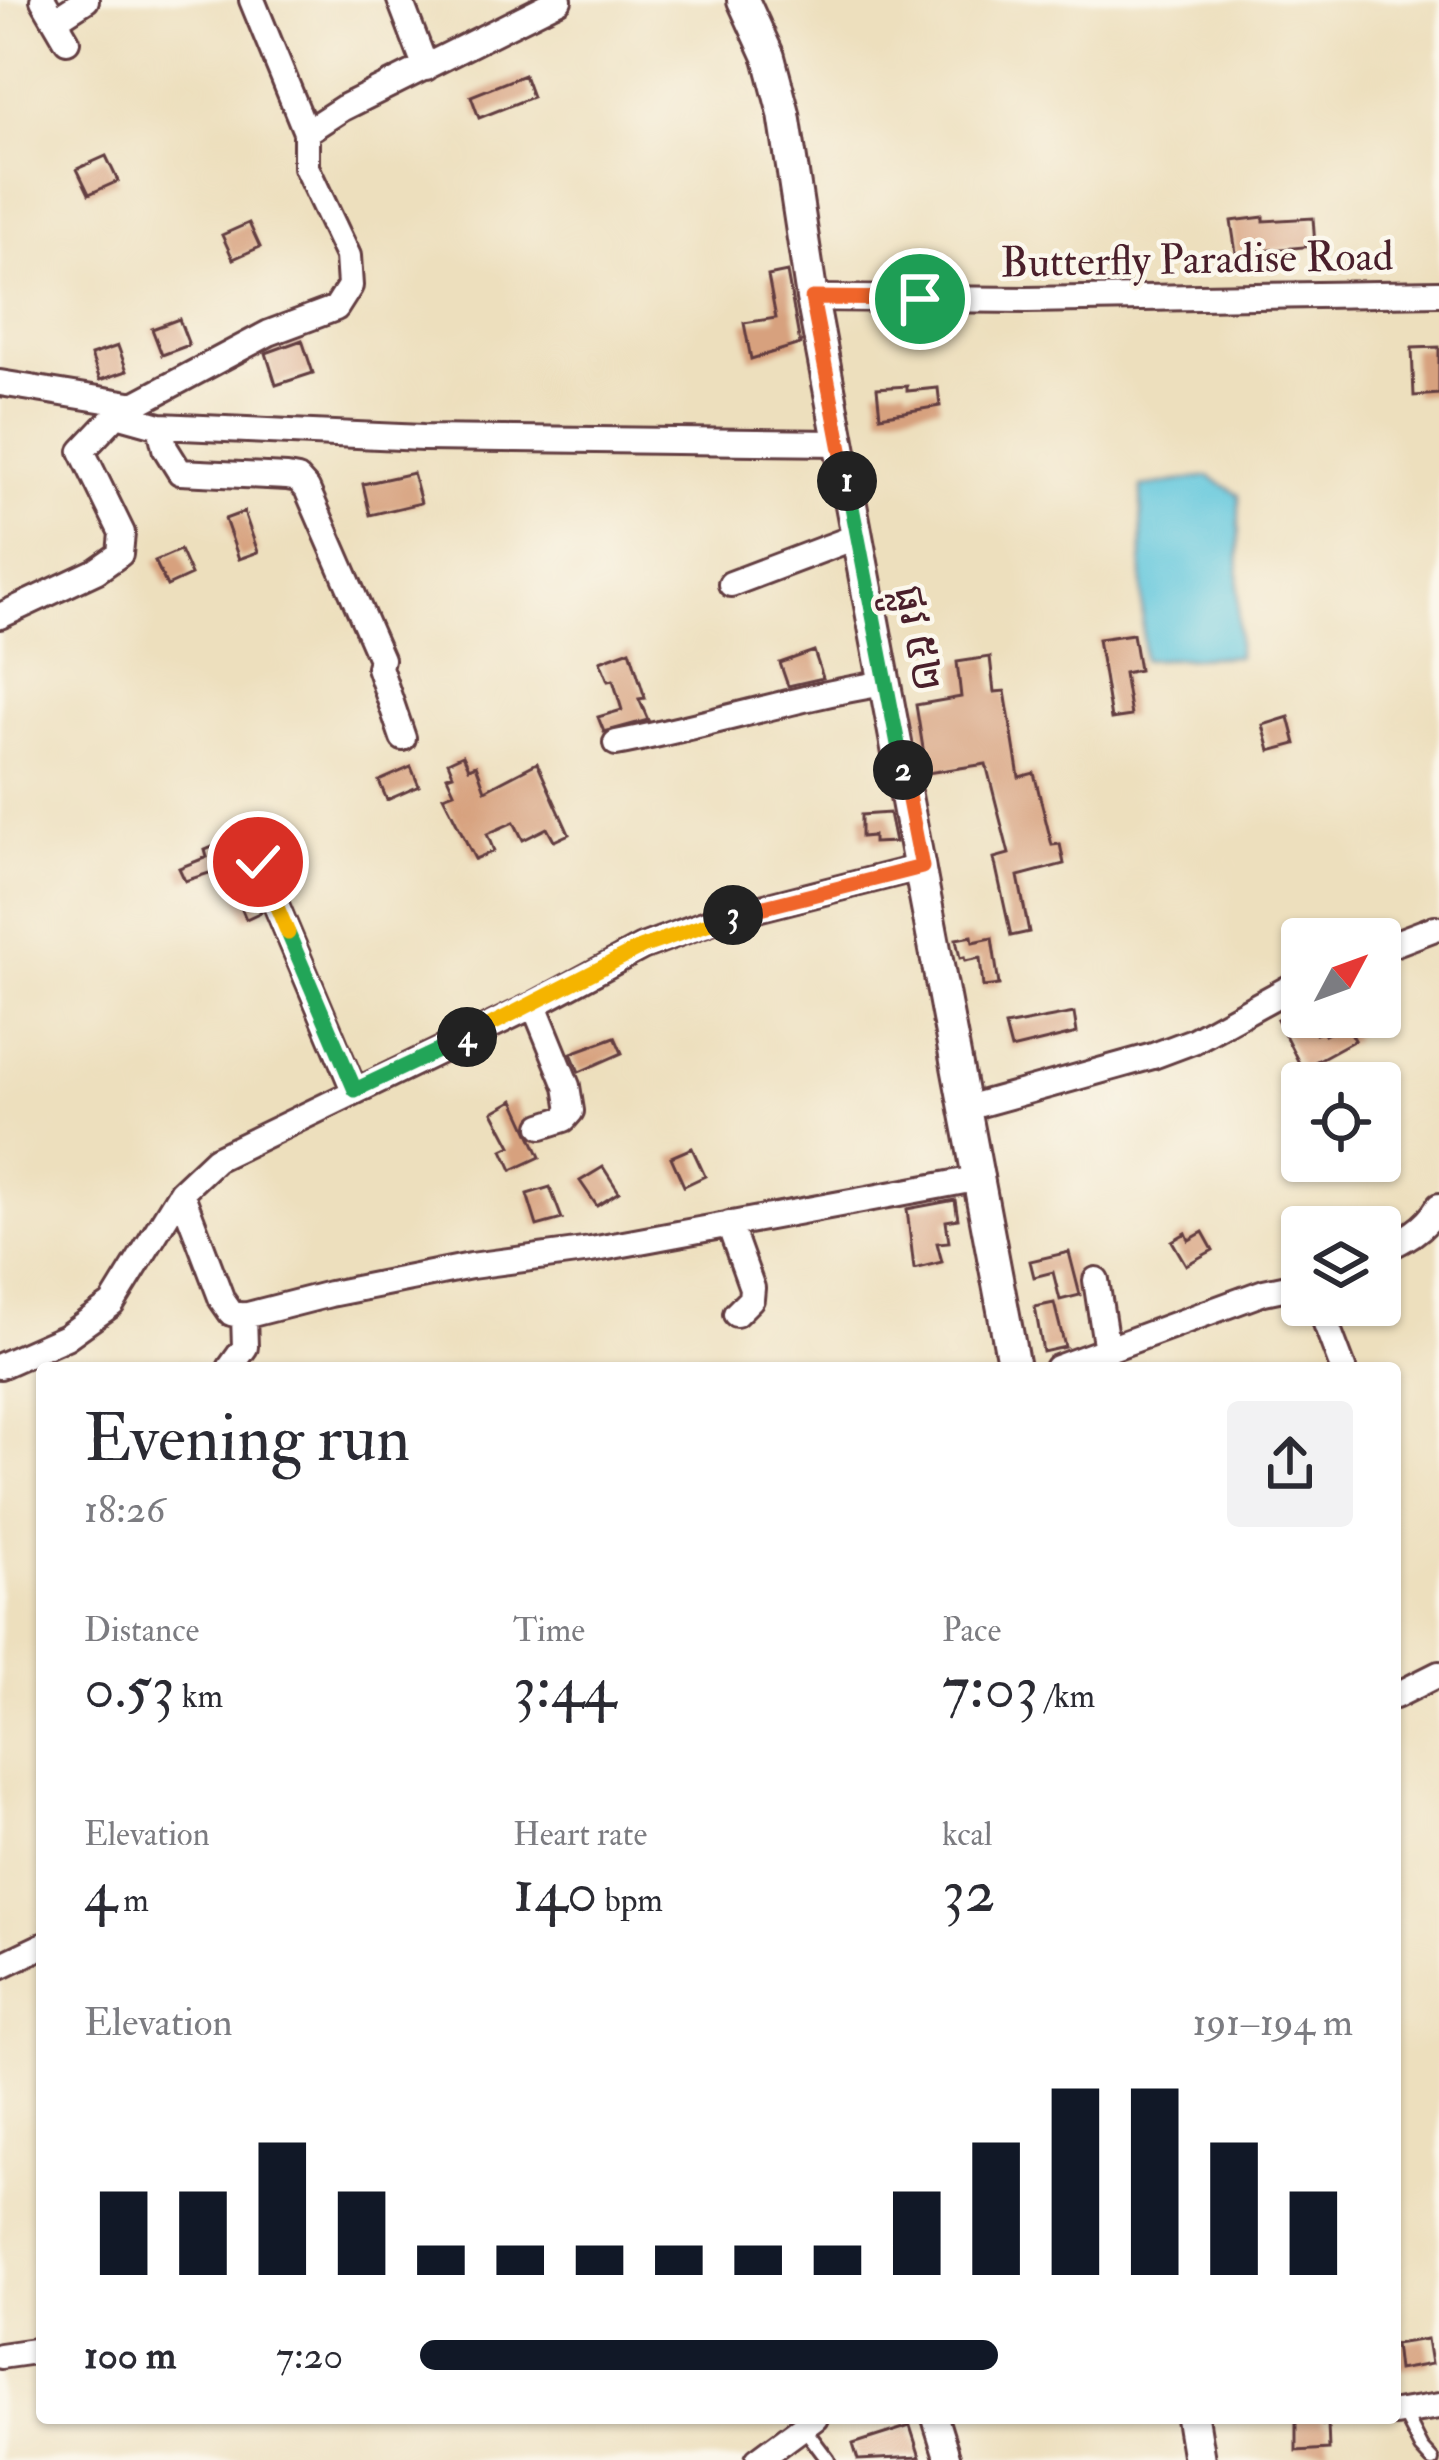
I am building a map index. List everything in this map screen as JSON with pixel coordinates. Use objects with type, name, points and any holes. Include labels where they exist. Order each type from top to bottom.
[{"type":"street","points":[[55,21],[86,0]]},
{"type":"street","points":[[0,616],[96,571],[120,554],[122,532],[82,451],[127,410],[269,333],[336,308],[350,286],[348,256],[306,167],[306,132],[252,0]]},
{"type":"street","points":[[400,0],[425,68]]},
{"type":"street","points":[[306,132],[343,108],[559,0]]},
{"type":"street","name":"ផ្លូវ ៥២","points":[[743,0],[769,57],[784,113],[812,298],[1013,1362]]},
{"type":"street","name":"Butterfly Paradise Road","points":[[812,298],[1027,300],[1439,293]]},
{"type":"street","points":[[0,383],[127,410],[160,426],[446,439],[840,442]]},
{"type":"street","points":[[160,426],[165,448],[180,472],[287,477],[298,479],[307,489],[381,659],[379,667],[404,738]]},
{"type":"street","points":[[731,584],[858,536]]},
{"type":"street","points":[[616,743],[688,729],[808,695],[886,682]]},
{"type":"street","points":[[258,862],[355,1090]]},
{"type":"street","points":[[0,1366],[65,1337],[112,1304],[181,1192],[216,1159],[534,1005],[642,947],[714,920],[922,867]]},
{"type":"street","points":[[1401,941],[1435,928]]},
{"type":"street","points":[[966,1108],[1153,1056],[1193,1041],[1281,993]]},
{"type":"street","points":[[534,1005],[567,1086],[571,1111],[564,1119],[542,1126]]},
{"type":"street","points":[[181,1192],[222,1300],[231,1313],[244,1316],[471,1266],[981,1178]]},
{"type":"street","points":[[1401,1241],[1432,1219],[1439,1207]]},
{"type":"street","points":[[729,1224],[752,1288],[751,1299],[736,1315]]},
{"type":"street","points":[[1096,1280],[1107,1351]]},
{"type":"street","points":[[1075,1362],[1281,1288]]},
{"type":"street","points":[[236,1362],[244,1347],[244,1316]]},
{"type":"street","points":[[1327,1326],[1341,1362]]},
{"type":"street","points":[[1401,1693],[1439,1674]]},
{"type":"street","points":[[0,1966],[36,1949]]},
{"type":"street","points":[[0,2356],[36,2351]]},
{"type":"street","points":[[1401,2413],[1439,2406]]},
{"type":"street","points":[[758,2460],[806,2424]]},
{"type":"street","points":[[937,2424],[948,2460]]},
{"type":"street","points":[[1193,2424],[1199,2460]]},
{"type":"lane","points":[[1401,2416],[1432,2460]]},
{"type":"lane","points":[[810,2424],[827,2460]]},
{"type":"water","points":[[1209,476],[1239,495],[1238,656],[1143,660],[1141,487]]},
{"type":"building","points":[[524,75],[532,97],[479,118],[471,96]]},
{"type":"building","points":[[106,156],[118,181],[89,194],[77,169]]},
{"type":"building","points":[[1264,217],[1264,221],[1313,218],[1315,246],[1236,253],[1231,221]]},
{"type":"building","points":[[249,223],[260,247],[233,259],[222,235]]},
{"type":"building","points":[[787,272],[800,344],[751,359],[744,323],[776,318],[768,276]]},
{"type":"building","points":[[179,319],[189,345],[162,355],[152,329]]},
{"type":"building","points":[[302,340],[313,373],[276,385],[266,353]]},
{"type":"building","points":[[118,346],[127,371],[100,380],[91,355]]},
{"type":"building","points":[[1439,347],[1439,394],[1414,396],[1412,348]]},
{"type":"building","points":[[907,386],[907,391],[938,388],[940,406],[880,416],[877,388]]},
{"type":"building","points":[[413,473],[421,503],[370,515],[363,484]]},
{"type":"building","points":[[244,512],[258,552],[239,559],[225,519]]},
{"type":"building","points":[[180,550],[191,575],[167,586],[155,561]]},
{"type":"building","points":[[1133,634],[1139,670],[1124,673],[1131,716],[1111,719],[1098,639]]},
{"type":"building","points":[[630,650],[648,720],[604,732],[598,717],[622,710],[613,680],[608,681],[600,661]]},
{"type":"building","points":[[814,651],[823,678],[788,686],[780,663]]},
{"type":"building","points":[[990,657],[994,692],[1005,691],[1019,777],[1034,773],[1052,845],[1060,844],[1064,864],[1018,876],[1029,932],[1011,936],[994,858],[1009,854],[986,764],[927,773],[916,705],[961,697],[957,662]]},
{"type":"building","points":[[1289,717],[1296,744],[1270,751],[1263,725]]},
{"type":"building","points":[[463,755],[469,768],[476,765],[485,790],[537,763],[569,834],[554,841],[547,828],[523,840],[514,822],[487,834],[494,851],[475,859],[443,796],[454,792],[447,776],[453,774],[448,762]]},
{"type":"building","points":[[411,767],[419,786],[387,800],[379,781]]},
{"type":"building","points":[[889,813],[895,842],[873,843],[873,836],[861,837],[861,815]]},
{"type":"building","points":[[255,829],[262,846],[251,847],[242,861],[261,912],[246,919],[224,868],[185,881],[179,868],[207,857],[205,850]]},
{"type":"building","points":[[972,936],[973,942],[992,938],[999,985],[983,987],[980,958],[960,958],[956,939]]},
{"type":"building","points":[[1074,1013],[1077,1033],[1011,1049],[1005,1026]]},
{"type":"building","points":[[615,1037],[622,1053],[579,1072],[571,1053]]},
{"type":"building","points":[[1286,1038],[1355,1040],[1315,1062],[1298,1062]]},
{"type":"building","points":[[514,1100],[540,1157],[512,1170],[503,1150],[511,1146],[493,1112]]},
{"type":"building","points":[[692,1148],[705,1176],[684,1186],[671,1157]]},
{"type":"building","points":[[603,1167],[619,1192],[597,1206],[580,1181]]},
{"type":"building","points":[[550,1187],[562,1219],[537,1226],[527,1194]]},
{"type":"building","points":[[955,1200],[958,1219],[946,1221],[949,1242],[937,1243],[942,1262],[914,1269],[907,1209]]},
{"type":"building","points":[[1203,1232],[1213,1250],[1186,1265],[1172,1241],[1186,1233],[1189,1240]]},
{"type":"building","points":[[1069,1252],[1080,1295],[1060,1300],[1053,1272],[1034,1277],[1030,1261]]},
{"type":"building","points":[[1054,1303],[1065,1347],[1043,1352],[1035,1307]]},
{"type":"building","points":[[1427,2339],[1431,2364],[1401,2369],[1401,2343]]},
{"type":"building","points":[[1296,2424],[1328,2424],[1329,2449],[1296,2451]]},
{"type":"building","points":[[910,2426],[920,2457],[858,2460],[853,2444]]},
{"type":"route","points":[[258,862],[355,1090],[534,1005],[642,947],[714,920],[922,867],[812,298],[920,299]]}]
